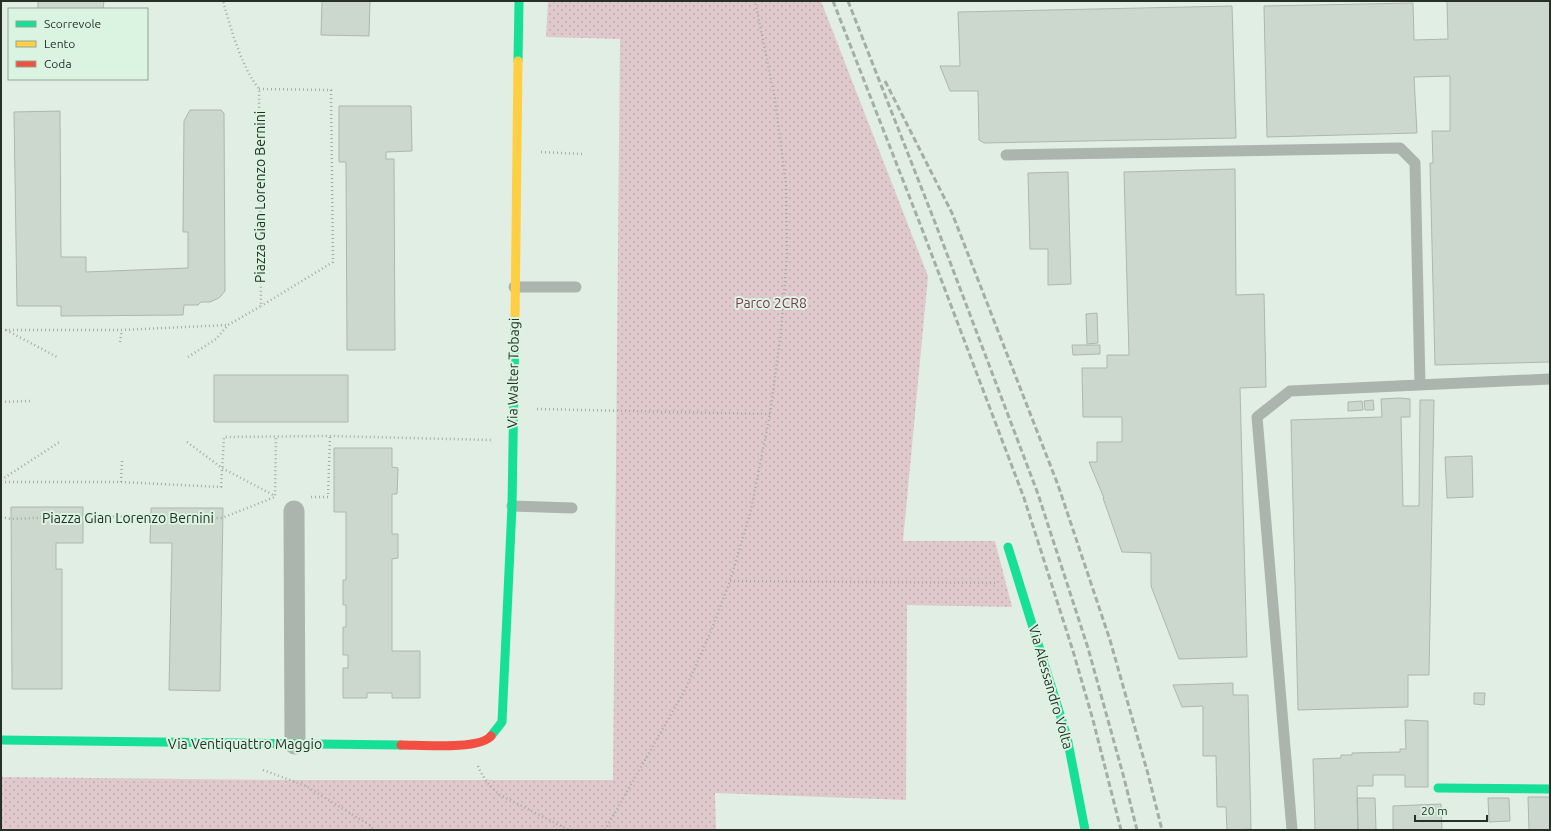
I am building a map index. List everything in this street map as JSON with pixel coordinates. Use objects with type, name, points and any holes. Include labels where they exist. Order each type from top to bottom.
[{"type":"street","name":"Via Walter Tobagi","points":[[488,740],[502,722],[512,506],[512,409],[519,1]]},
{"type":"street","points":[[294,504],[295,744]]},
{"type":"street","name":"Via Alessandro Volta","points":[[1008,546],[1067,737],[1086,830]]},
{"type":"street","name":"Via Ventiquattro Maggio","points":[[1,740],[470,745],[488,740]]},
{"type":"street","points":[[1438,788],[1550,789]]},
{"type":"lane","points":[[1006,155],[1400,148],[1415,163],[1420,385]]},
{"type":"lane","points":[[514,288],[576,287]]},
{"type":"lane","points":[[1292,830],[1257,417],[1290,391],[1550,379]]},
{"type":"lane","points":[[512,506],[572,508]]},
{"type":"path","points":[[223,1],[235,41],[253,81],[259,89]]},
{"type":"path","points":[[605,830],[685,690],[711,631],[730,581],[751,510],[770,414],[781,332],[786,263],[786,184],[775,99],[755,1]]},
{"type":"path","name":"Piazza Gian Lorenzo Bernini","points":[[188,357],[216,339],[228,325],[261,306],[333,262],[331,90],[259,89],[261,306]]},
{"type":"path","points":[[516,152],[583,154]]},
{"type":"path","name":"Piazza Gian Lorenzo Bernini","points":[[1,330],[122,330],[228,325]]},
{"type":"path","name":"Piazza Gian Lorenzo Bernini","points":[[6,330],[59,358]]},
{"type":"path","points":[[120,342],[122,330]]},
{"type":"path","points":[[1,402],[32,401]]},
{"type":"path","points":[[512,409],[770,414]]},
{"type":"path","points":[[1,481],[121,482],[221,487],[224,437],[330,436],[512,441]]},
{"type":"path","name":"Piazza Gian Lorenzo Bernini","points":[[187,442],[222,468],[275,497],[294,504],[328,497],[330,436]]},
{"type":"path","points":[[275,497],[276,437]]},
{"type":"path","points":[[1,481],[61,441]]},
{"type":"path","points":[[121,482],[122,460]]},
{"type":"path","name":"Piazza Gian Lorenzo Bernini","points":[[1,517],[11,519],[83,516],[222,518],[275,497]]},
{"type":"path","points":[[730,581],[1020,583]]},
{"type":"path","points":[[470,745],[482,774],[492,788],[500,795],[569,830]]},
{"type":"path","points":[[263,770],[306,786],[371,826],[374,830]]},
{"type":"green space","name":"Parco 2CR8","points":[[548,1],[821,1],[928,276],[903,541],[995,541],[1012,607],[907,605],[906,800],[715,793],[716,830],[1,830],[1,777],[287,780],[613,780],[620,39],[546,37]]},
{"type":"building","points":[[38,1],[104,1],[103,8],[38,8]]},
{"type":"building","points":[[322,1],[370,1],[369,36],[321,35]]},
{"type":"building","points":[[1447,1],[1550,1],[1550,362],[1435,365],[1430,163],[1433,163],[1432,131],[1450,131],[1450,76],[1414,77],[1417,133],[1267,137],[1264,6],[1413,3],[1414,40],[1448,39]]},
{"type":"building","points":[[1232,6],[1236,138],[984,143],[979,140],[978,91],[950,91],[940,66],[960,66],[958,12]]},
{"type":"building","points":[[339,106],[411,106],[412,151],[386,152],[386,159],[394,159],[395,350],[347,350],[346,162],[339,162]]},
{"type":"building","points":[[190,110],[221,110],[224,113],[225,291],[219,298],[210,302],[201,302],[198,305],[184,305],[183,315],[61,316],[61,306],[17,306],[14,112],[60,111],[61,257],[86,257],[86,272],[188,268],[188,232],[183,232],[184,121]]},
{"type":"building","points":[[1235,169],[1236,295],[1264,294],[1266,387],[1240,388],[1247,657],[1179,659],[1151,586],[1151,553],[1122,552],[1104,498],[1089,462],[1097,462],[1097,442],[1122,442],[1122,417],[1083,417],[1082,368],[1107,368],[1107,355],[1129,355],[1124,172]]},
{"type":"building","points":[[1068,172],[1071,284],[1048,285],[1048,249],[1030,249],[1028,173]]},
{"type":"building","points":[[1097,313],[1098,343],[1087,344],[1086,314]]},
{"type":"building","points":[[1072,345],[1100,345],[1100,354],[1073,355]]},
{"type":"building","points":[[214,375],[348,375],[348,422],[214,422]]},
{"type":"building","points":[[1381,399],[1410,399],[1410,417],[1401,417],[1403,506],[1419,506],[1420,400],[1434,400],[1429,675],[1408,675],[1408,707],[1298,710],[1291,420],[1382,417]]},
{"type":"building","points":[[1373,400],[1374,410],[1365,410],[1364,401]]},
{"type":"building","points":[[1362,401],[1363,410],[1348,411],[1348,402]]},
{"type":"building","points":[[334,448],[392,448],[392,467],[398,468],[397,494],[392,494],[392,534],[398,534],[398,558],[392,559],[392,651],[420,651],[420,698],[392,698],[392,693],[367,693],[367,698],[343,698],[343,668],[348,668],[348,655],[343,655],[343,627],[346,627],[346,605],[343,605],[343,580],[346,580],[346,512],[334,512]]},
{"type":"building","points":[[1472,456],[1473,497],[1447,498],[1445,457]]},
{"type":"building","points":[[11,507],[83,507],[83,543],[56,543],[56,569],[62,569],[62,689],[12,689]]},
{"type":"building","points":[[151,508],[223,508],[220,691],[169,690],[172,543],[150,543]]},
{"type":"building","points":[[1233,683],[1233,695],[1248,695],[1251,829],[1227,830],[1226,807],[1217,807],[1216,756],[1203,756],[1203,706],[1182,707],[1173,685]]},
{"type":"building","points":[[1474,693],[1485,693],[1484,705],[1474,704]]},
{"type":"building","points":[[1405,720],[1428,721],[1428,787],[1405,787],[1405,775],[1373,775],[1373,786],[1357,786],[1358,830],[1315,830],[1313,759],[1341,758],[1341,755],[1352,755],[1352,753],[1400,752],[1400,749],[1406,749]]},
{"type":"building","points":[[1528,797],[1550,797],[1550,830],[1529,830]]},
{"type":"building","points":[[1357,798],[1375,798],[1376,830],[1358,830]]},
{"type":"building","points":[[1488,798],[1509,798],[1510,821],[1489,822]]},
{"type":"building","points":[[1441,804],[1442,830],[1393,830],[1393,806]]},
{"type":"railway","points":[[833,1],[922,229],[1024,498],[1073,651],[1093,720],[1121,830]]},
{"type":"railway","points":[[848,1],[936,225],[1038,494],[1088,648],[1137,830]]},
{"type":"railway","points":[[885,81],[952,213],[1058,485],[1110,640],[1148,774],[1162,830]]},
{"type":"traffic: fast","points":[[518,61],[519,1]]},
{"type":"traffic: fast","points":[[491,736],[502,722],[512,506],[515,322]]},
{"type":"traffic: fast","points":[[1008,547],[1067,737],[1085,830]]},
{"type":"traffic: fast","points":[[1,740],[401,745]]},
{"type":"traffic: fast","points":[[1438,788],[1550,789]]},
{"type":"traffic: slow","points":[[515,322],[518,61]]},
{"type":"traffic: jam","points":[[401,745],[463,745],[485,740],[491,736]]}]
